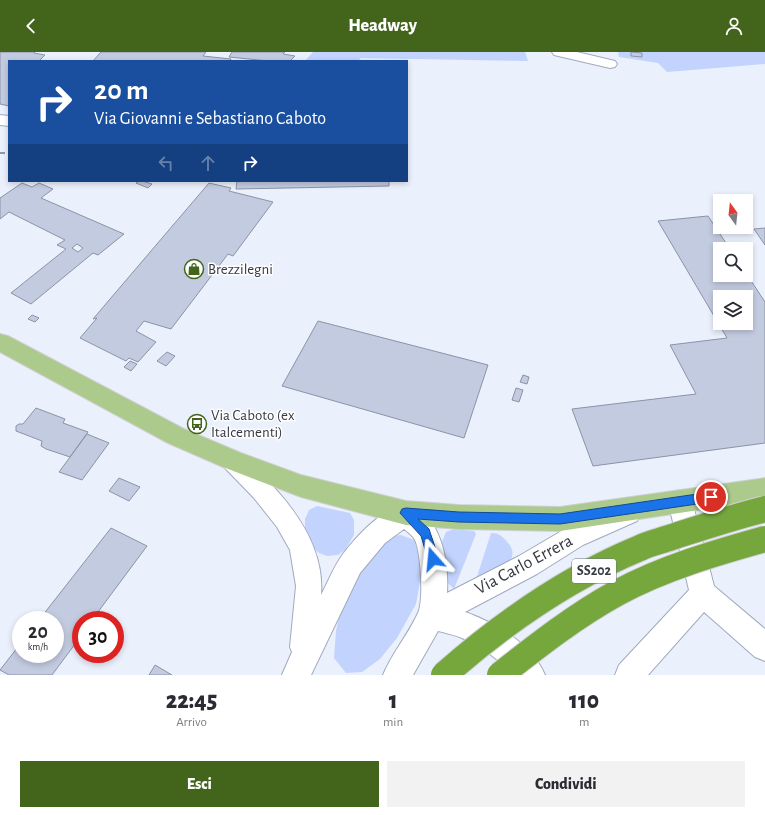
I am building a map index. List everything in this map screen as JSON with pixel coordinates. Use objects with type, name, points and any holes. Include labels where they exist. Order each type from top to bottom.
[{"type":"highway","name":"SS202","points":[[444,675],[516,616],[580,577],[638,549],[716,522],[765,509]]},
{"type":"highway","name":"SS202","points":[[500,675],[540,644],[599,603],[656,575],[733,548],[765,539]]},
{"type":"main road","points":[[0,342],[176,436],[232,460],[301,486],[406,513],[459,517],[560,519],[765,489]]},
{"type":"street","points":[[559,52],[610,64]]},
{"type":"street","points":[[232,460],[262,490],[286,519],[302,548],[309,586],[307,621],[299,667]]},
{"type":"street","points":[[680,501],[703,594],[765,648]]},
{"type":"street","name":"Via Carlo Errera","points":[[432,615],[528,565],[574,537],[640,508]]},
{"type":"street","points":[[299,667],[351,564],[376,535],[406,513],[425,533],[433,559],[434,587],[432,615],[397,675]]},
{"type":"street","points":[[629,675],[703,594]]},
{"type":"street","points":[[432,615],[468,626],[503,648],[527,669],[531,675]]},
{"type":"shaded area","points":[[313,52],[525,52],[528,61],[361,58],[359,60],[306,60]]},
{"type":"shaded area","points":[[618,52],[765,52],[765,64],[667,72],[658,63],[619,57]]},
{"type":"shaded area","points":[[317,506],[350,513],[354,520],[354,535],[345,550],[338,555],[327,556],[319,553],[311,546],[305,531],[305,519],[309,510]]},
{"type":"shaded area","points":[[454,529],[474,531],[476,534],[454,589],[445,580],[442,542],[446,532]]},
{"type":"shaded area","points":[[491,533],[497,534],[505,539],[512,551],[512,558],[502,570],[474,586]]},
{"type":"shaded area","points":[[401,535],[414,540],[419,555],[421,576],[416,604],[397,638],[380,659],[362,672],[346,673],[334,658],[336,631],[342,604],[359,565],[389,536]]},
{"type":"building","points":[[0,52],[35,52],[34,53],[45,55],[40,60],[8,60],[8,106],[0,104]]},
{"type":"building","points":[[101,52],[206,52],[203,56],[231,59],[230,60],[94,60]]},
{"type":"building","points":[[232,52],[285,52],[283,54],[295,56],[291,60],[258,60],[229,57]]},
{"type":"building","points":[[631,52],[642,53],[642,57],[631,56]]},
{"type":"building","points":[[145,182],[152,184],[148,188],[136,183]]},
{"type":"building","points":[[237,182],[389,182],[389,186],[236,189]]},
{"type":"building","points":[[22,183],[32,187],[39,183],[53,189],[41,198],[124,234],[98,255],[93,253],[31,304],[11,293],[66,249],[57,245],[65,240],[9,212],[0,219],[0,198]],"holes":[[[77,244],[83,248],[78,252],[72,248]]]},
{"type":"building","points":[[209,183],[231,188],[229,191],[273,202],[233,256],[228,254],[171,329],[144,321],[136,331],[156,342],[138,362],[129,358],[126,361],[80,338],[97,318],[93,319]]},
{"type":"building","points":[[708,216],[713,224],[713,234],[720,234],[725,242],[713,242],[713,282],[752,282],[765,302],[765,443],[593,466],[572,409],[696,394],[670,345],[727,338],[722,330],[753,330],[753,290],[713,290],[713,314],[658,221]]},
{"type":"building","points":[[765,228],[765,245],[754,229]]},
{"type":"building","points":[[32,315],[39,318],[35,322],[28,319]]},
{"type":"building","points":[[318,321],[488,365],[464,438],[282,386]]},
{"type":"building","points":[[167,352],[175,356],[166,366],[157,361]]},
{"type":"building","points":[[130,361],[137,364],[131,371],[124,367]]},
{"type":"building","points":[[523,375],[529,377],[527,384],[520,382]]},
{"type":"building","points":[[516,388],[523,390],[519,402],[512,400]]},
{"type":"building","points":[[36,408],[65,419],[63,423],[88,432],[70,457],[46,449],[41,446],[42,441],[16,431],[16,426],[23,424]]},
{"type":"building","points":[[87,434],[109,443],[82,480],[59,472]]},
{"type":"building","points":[[119,478],[140,487],[129,501],[109,491]]},
{"type":"building","points":[[111,528],[147,546],[99,611],[72,611],[72,648],[64,659],[64,611],[46,611]]},
{"type":"building","points":[[12,655],[12,663],[61,663],[52,675],[9,675],[0,670]]},
{"type":"building","points":[[155,665],[172,675],[149,675]]},
{"type":"railway","points":[[0,153],[8,153]]},
{"type":"place","name":"Brezzilegni","points":[[194,269]]},
{"type":"place","name":"Via Caboto (ex Italcementi)","points":[[197,424]]},
{"type":"route","points":[[433,559],[425,533],[406,513],[459,517],[560,519],[711,497]]}]
